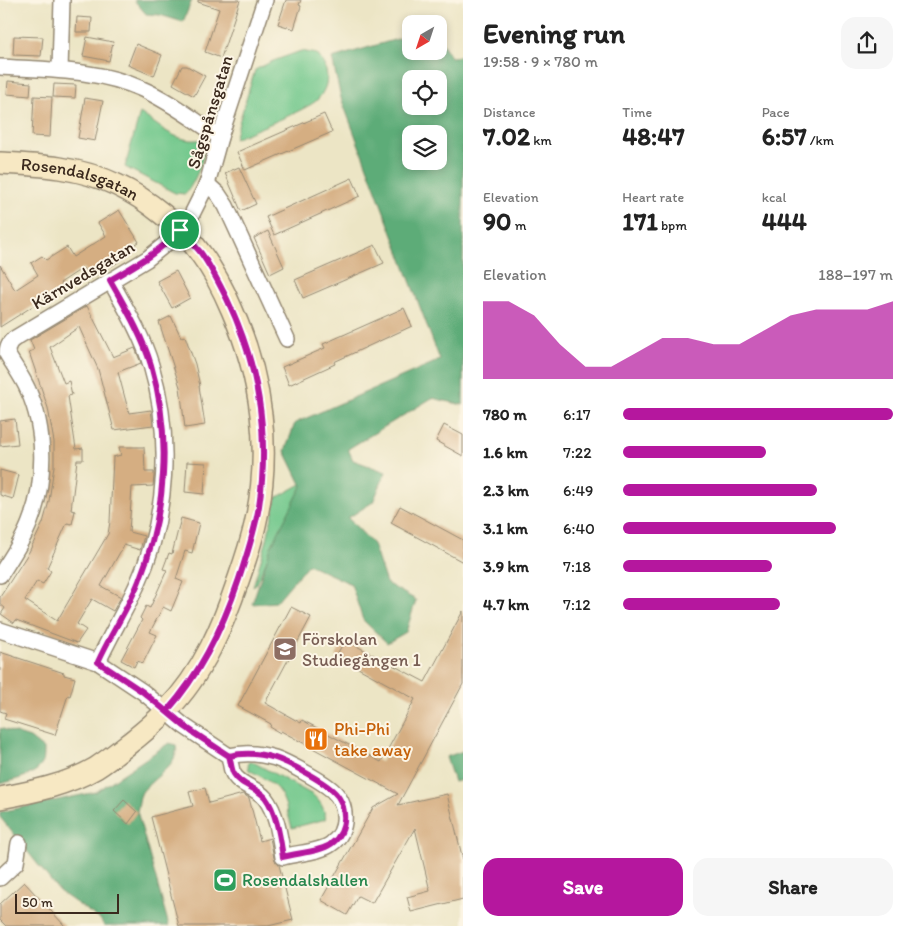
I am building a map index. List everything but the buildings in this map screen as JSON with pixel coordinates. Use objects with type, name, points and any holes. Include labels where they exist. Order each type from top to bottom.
[{"type":"street","points":[[60,70],[62,0]]},
{"type":"street","name":"Sågspånsgatan","points":[[180,230],[194,212],[207,184],[220,137],[265,0]]},
{"type":"street","points":[[0,67],[60,70],[112,78],[143,89],[158,97],[220,137]]},
{"type":"street","name":"Rosendalsgatan","points":[[0,163],[43,165],[95,176],[116,185],[145,201],[180,230],[200,251],[212,270],[245,341],[259,394],[263,463],[255,526],[223,624],[193,677],[167,711],[120,752],[94,769],[49,787],[0,798]]},
{"type":"street","points":[[207,184],[218,194],[226,206],[287,339]]},
{"type":"street","name":"Kärnvedsgatan","points":[[0,575],[31,520],[40,481],[42,459],[36,411],[28,390],[7,354],[7,347],[11,340],[147,259],[180,230]]},
{"type":"street","points":[[98,662],[138,584],[147,559],[162,496],[164,451],[159,404],[151,366],[144,346],[110,280]]},
{"type":"street","points":[[0,630],[98,662],[143,692],[192,732],[229,756],[232,773],[242,782],[258,791],[270,805],[283,857],[320,849],[330,845],[339,836],[345,821],[343,809],[337,796],[324,784],[274,758],[243,752],[229,756]]},
{"type":"street","points":[[0,878],[16,863],[19,843]]},
{"type":"green space","points":[[134,0],[192,0],[183,22],[160,15],[146,14]]},
{"type":"green space","points":[[402,38],[402,60],[448,60],[448,52],[451,57],[463,56],[463,405],[432,398],[348,449],[353,460],[386,472],[373,502],[348,518],[373,544],[386,583],[416,600],[406,632],[387,643],[363,620],[351,584],[308,564],[276,602],[252,604],[271,547],[302,486],[285,451],[295,423],[440,360],[341,98],[332,58]]},
{"type":"green space","points":[[301,51],[317,54],[324,65],[327,82],[318,99],[292,114],[234,139],[255,70]]},
{"type":"green space","points":[[140,113],[177,137],[194,140],[203,139],[204,151],[200,168],[185,194],[175,193],[125,167]]},
{"type":"green space","points":[[332,467],[273,546],[256,584],[253,586],[267,540],[276,498]]},
{"type":"green space","points":[[0,728],[30,738],[44,749],[43,762],[36,771],[24,777],[0,784]]},
{"type":"green space","points":[[169,743],[176,745],[174,759],[142,792],[137,811],[169,926],[104,926],[101,920],[59,891],[0,817],[0,812],[96,792]]},
{"type":"green space","points":[[463,751],[463,780],[454,782],[446,757]]},
{"type":"green space","points":[[249,762],[253,762],[313,795],[322,806],[326,819],[292,828],[280,792],[269,782],[249,770]]},
{"type":"place","name":"Förskolan Studiegången 1","points":[[285,649]]},
{"type":"place","name":"Phi-Phi take away","points":[[316,739]]},
{"type":"place","name":"Rosendalshallen","points":[[225,880]]},
{"type":"route","points":[[180,230],[147,259],[110,280],[144,346],[151,366],[159,404],[164,451],[162,496],[153,540],[138,584],[98,662],[157,702],[178,721],[192,732],[229,756],[232,773],[242,782],[258,791],[270,805],[283,857],[320,849],[330,845],[339,836],[345,821],[343,809],[337,796],[324,784],[274,758],[243,752],[229,756],[192,732],[167,711],[193,677],[223,624],[255,526],[263,469],[262,420],[259,394],[245,341],[212,270],[200,251],[180,230]]}]
